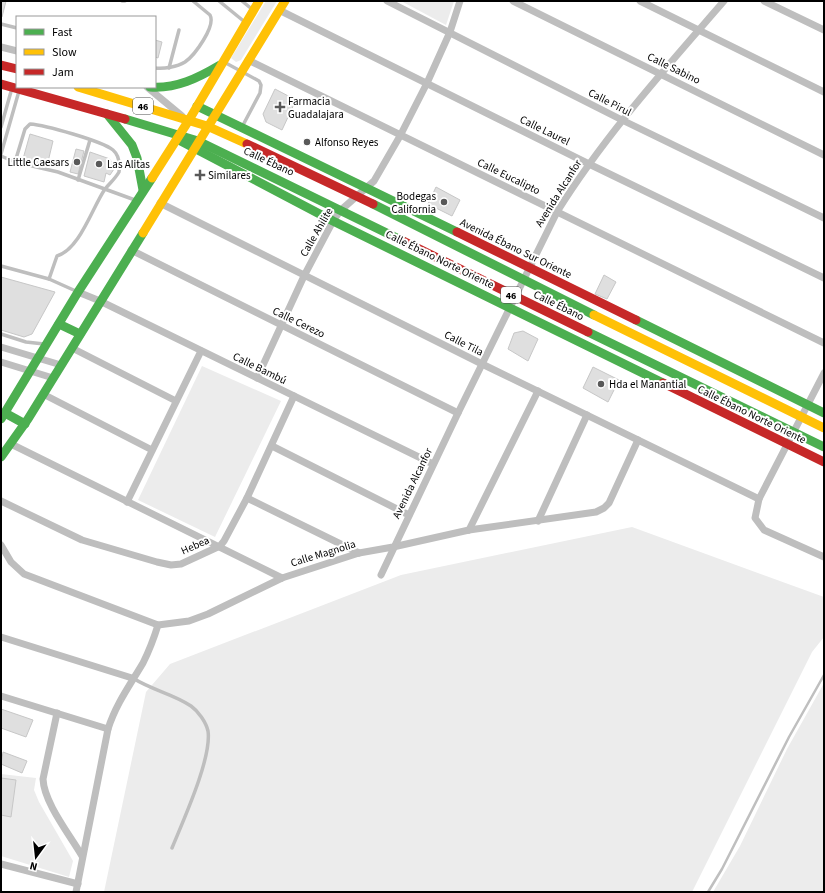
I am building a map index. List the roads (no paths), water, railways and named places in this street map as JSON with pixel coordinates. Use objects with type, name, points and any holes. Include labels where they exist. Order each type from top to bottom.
[{"type":"street","points":[[25,424],[3,416],[78,292],[178,136],[186,119],[197,106],[259,1]]},
{"type":"street","points":[[1,457],[25,424],[285,1]]},
{"type":"street","name":"Calle Pirul","points":[[387,1],[622,120],[824,218]]},
{"type":"street","name":"Calle Ahilite","points":[[257,378],[304,276],[333,221],[341,210],[368,188],[378,175],[400,136],[427,83],[450,32],[460,1]]},
{"type":"street","name":"Calle Sabino","points":[[514,1],[824,155]]},
{"type":"street","points":[[640,1],[824,92]]},
{"type":"street","name":"Avenida Alcanfor","points":[[381,575],[433,464],[557,212],[589,164],[622,120],[724,1]]},
{"type":"street","points":[[764,1],[824,30]]},
{"type":"street","name":"Calle Laurel","points":[[279,10],[589,164],[824,278]]},
{"type":"street","points":[[1,47],[16,51]]},
{"type":"street","name":"Calle Eucalipto","points":[[248,60],[824,344]]},
{"type":"street","points":[[156,87],[167,87],[182,83],[200,76],[222,63]]},
{"type":"street","points":[[1,65],[16,69]]},
{"type":"street","name":"46","points":[[1,84],[178,136],[197,145]]},
{"type":"street","name":"46","points":[[81,88],[207,126]]},
{"type":"street","points":[[149,88],[186,119]]},
{"type":"street","name":"Avenida Ébano Sur Oriente","points":[[197,106],[215,113],[824,413]]},
{"type":"street","points":[[107,114],[132,145],[137,158],[143,190]]},
{"type":"street","name":"Calle Ébano","points":[[207,126],[357,196],[523,280],[824,428]]},
{"type":"street","name":"Calle Ébano","points":[[197,145],[341,210],[514,297],[824,447]]},
{"type":"street","name":"Calle Ébano Norte Oriente","points":[[197,145],[333,221],[510,307],[788,446],[824,462]]},
{"type":"street","name":"Calle Tila","points":[[160,203],[482,364],[759,499]]},
{"type":"street","name":"Calle Cerezo","points":[[131,250],[458,413]]},
{"type":"street","name":"Calle Bambú","points":[[78,292],[100,301],[433,464]]},
{"type":"street","points":[[59,324],[80,334]]},
{"type":"street","points":[[1,347],[61,365]]},
{"type":"street","points":[[72,348],[176,401]]},
{"type":"street","points":[[127,502],[201,351]]},
{"type":"street","points":[[1,362],[53,378]]},
{"type":"street","points":[[824,373],[788,446],[759,499],[755,518],[764,530],[824,557]]},
{"type":"street","points":[[469,530],[538,391]]},
{"type":"street","points":[[43,394],[152,450]]},
{"type":"street","name":"Hebea","points":[[1,501],[82,540],[157,562],[171,565],[181,564],[220,546],[247,498],[294,396]]},
{"type":"street","points":[[538,521],[587,415]]},
{"type":"street","name":"Calle Magnolia","points":[[1,545],[11,562],[24,574],[158,625],[189,621],[208,614],[282,578],[359,553],[469,530],[590,514],[604,508],[609,503],[638,440]]},
{"type":"street","points":[[11,444],[127,502],[220,546],[282,578]]},
{"type":"street","points":[[272,446],[409,515]]},
{"type":"street","points":[[247,498],[359,553]]},
{"type":"street","points":[[76,892],[108,729],[113,712],[142,663],[151,645],[158,625]]},
{"type":"street","points":[[1,637],[132,678]]},
{"type":"street","points":[[1,696],[108,729]]},
{"type":"street","points":[[57,713],[43,779],[43,787],[47,797],[82,856]]},
{"type":"street","points":[[1,864],[78,884]]},
{"type":"lane","points":[[156,68],[169,68],[184,63],[190,58],[210,28],[212,18],[193,1]]},
{"type":"lane","points":[[219,1],[246,23]]},
{"type":"lane","points":[[242,1],[253,10]]},
{"type":"lane","points":[[1,24],[16,28]]},
{"type":"lane","points":[[169,68],[179,30]]},
{"type":"lane","points":[[222,63],[259,81],[262,89],[242,127]]},
{"type":"lane","points":[[1,127],[16,88]]},
{"type":"lane","points":[[16,88],[1,155],[15,162],[58,172],[106,189],[116,195],[136,201]]},
{"type":"lane","points":[[15,162],[25,129],[30,124],[90,140],[113,149],[118,157],[119,172],[106,189],[77,238],[68,250],[57,256],[49,279]]},
{"type":"lane","points":[[78,180],[90,140]]},
{"type":"lane","points":[[1,266],[49,279],[78,292]]},
{"type":"lane","points":[[1,334],[26,342],[45,345]]},
{"type":"lane","points":[[132,678],[148,688],[191,706],[198,712],[208,729],[208,738],[194,794],[172,848]]},
{"type":"waterway","points":[[708,892],[722,869],[789,737],[824,675]]},
{"type":"place","name":"Farmacia Guadalajara","points":[[280,107]]},
{"type":"place","name":"Alfonso Reyes","points":[[307,142]]},
{"type":"place","name":"Little Caesars","points":[[77,162]]},
{"type":"place","name":"Las Alitas","points":[[99,164]]},
{"type":"place","name":"Similares","points":[[200,175]]},
{"type":"place","name":"Bodegas California","points":[[444,202]]},
{"type":"place","name":"Hda el Manantial","points":[[601,384]]}]
